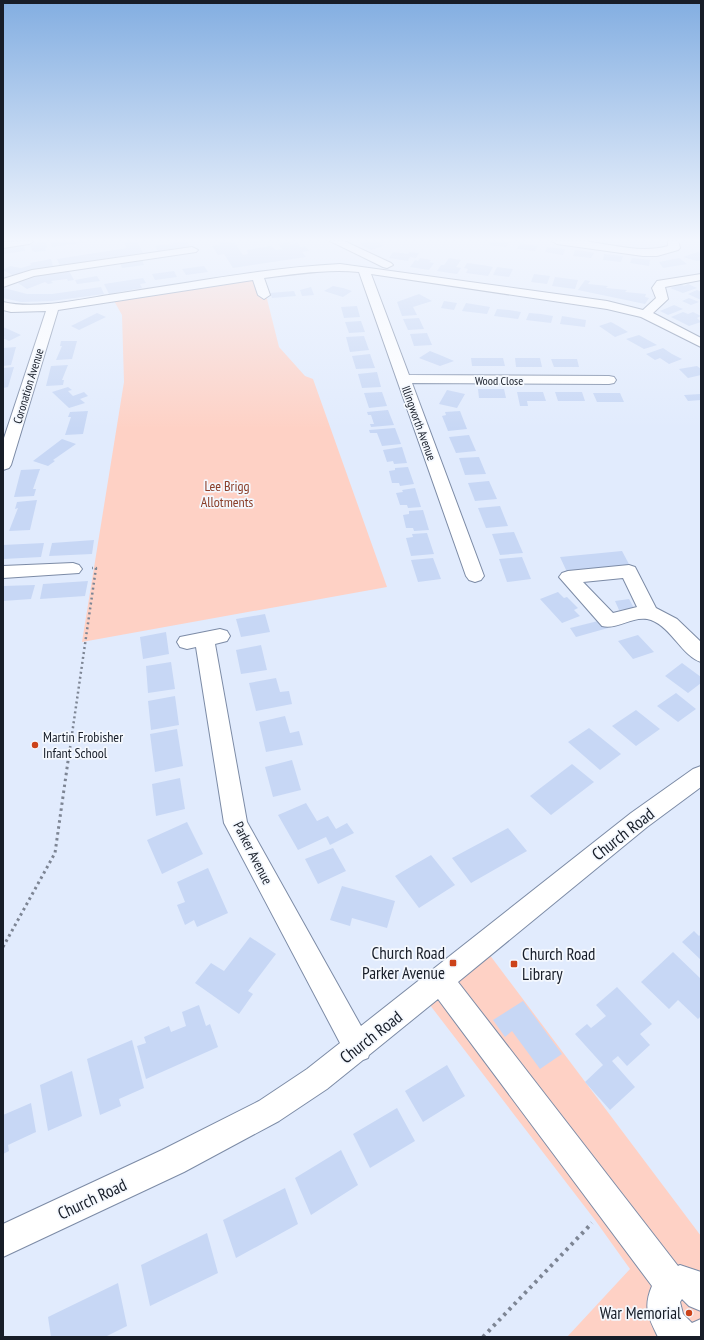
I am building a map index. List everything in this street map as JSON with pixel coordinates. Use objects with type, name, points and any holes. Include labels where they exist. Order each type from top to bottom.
[{"type":"street","points":[[3,306],[11,308],[53,307],[75,304]]},
{"type":"street","name":"Illingworth Avenue","points":[[372,304],[403,379],[475,576]]},
{"type":"street","points":[[597,304],[645,314],[701,342]]},
{"type":"street","points":[[645,314],[657,304]]},
{"type":"street","name":"Coronation Avenue","points":[[3,466],[53,307]]},
{"type":"street","name":"Wood Close","points":[[403,379],[598,378]]},
{"type":"street","points":[[3,572],[73,569]]},
{"type":"street","points":[[648,613],[661,618],[673,627],[701,655]]},
{"type":"street","name":"Parker Avenue","points":[[204,639],[236,823],[358,1048]]},
{"type":"street","name":"Church Road","points":[[3,1241],[174,1162],[255,1118],[317,1079],[358,1048],[639,820],[701,775]]},
{"type":"street","points":[[441,981],[487,1044],[686,1289],[664,1294],[663,1309],[669,1324],[683,1337]]},
{"type":"path","points":[[3,947],[55,853],[96,568],[73,569]]},
{"type":"path","points":[[483,1337],[595,1220]]},
{"type":"green space","name":"Lee Brigg Allotments","points":[[116,304],[268,304],[279,347],[305,376],[313,379],[387,587],[82,642],[124,382],[122,315]]},
{"type":"green space","points":[[483,946],[701,1236],[701,1337],[567,1337],[630,1269],[595,1220],[423,996]]},
{"type":"building","points":[[398,304],[424,304],[413,307],[417,315],[402,316]]},
{"type":"building","points":[[443,304],[457,304],[454,310],[441,308]]},
{"type":"building","points":[[466,304],[490,307],[487,314],[462,311]]},
{"type":"building","points":[[674,305],[683,309],[668,315],[660,311]]},
{"type":"building","points":[[357,306],[360,317],[344,318],[341,307]]},
{"type":"building","points":[[497,309],[521,312],[518,319],[494,316]]},
{"type":"building","points":[[683,312],[688,314],[693,312],[701,316],[697,318],[701,322],[689,326],[671,317]]},
{"type":"building","points":[[97,313],[106,317],[79,330],[71,326]]},
{"type":"building","points":[[529,313],[553,316],[551,323],[526,320]]},
{"type":"building","points":[[562,316],[586,320],[585,327],[560,324]]},
{"type":"building","points":[[419,318],[424,329],[408,330],[403,319]]},
{"type":"building","points":[[361,321],[365,332],[349,333],[345,322]]},
{"type":"building","points":[[611,322],[628,332],[615,337],[599,326]]},
{"type":"building","points":[[3,327],[21,335],[9,341],[3,338],[5,337],[3,336]]},
{"type":"building","points":[[427,333],[432,345],[414,346],[410,334]]},
{"type":"building","points":[[639,335],[657,345],[644,349],[626,339]]},
{"type":"building","points":[[364,336],[369,350],[350,352],[346,337]]},
{"type":"building","points":[[61,341],[77,341],[72,359],[56,360],[62,346],[60,346]]},
{"type":"building","points":[[16,347],[11,365],[3,366],[3,348]]},
{"type":"building","points":[[663,348],[682,359],[669,364],[660,358],[655,360],[646,354]]},
{"type":"building","points":[[430,351],[454,361],[440,366],[419,358]]},
{"type":"building","points":[[370,354],[375,368],[356,369],[352,356]]},
{"type":"building","points":[[471,358],[503,358],[505,366],[472,366]]},
{"type":"building","points":[[515,358],[540,358],[542,367],[516,367]]},
{"type":"building","points":[[551,359],[577,359],[579,367],[554,367]]},
{"type":"building","points":[[68,365],[62,380],[64,380],[63,385],[46,386],[51,366]]},
{"type":"building","points":[[697,366],[701,369],[701,375],[688,378],[679,369]]},
{"type":"building","points":[[14,367],[8,387],[3,388],[3,368]]},
{"type":"building","points":[[377,372],[381,387],[362,388],[358,374]]},
{"type":"building","points":[[68,387],[72,390],[68,391],[73,396],[84,392],[88,396],[80,399],[85,403],[69,408],[52,392]]},
{"type":"building","points":[[478,389],[504,389],[506,398],[479,398]]},
{"type":"building","points":[[447,390],[465,394],[457,408],[439,404]]},
{"type":"building","points":[[382,392],[387,406],[369,408],[364,393]]},
{"type":"building","points":[[517,392],[543,392],[546,401],[527,401],[528,406],[520,406]]},
{"type":"building","points":[[555,392],[582,392],[585,401],[558,401]]},
{"type":"building","points":[[593,393],[620,393],[624,402],[597,402]]},
{"type":"building","points":[[701,394],[701,400],[688,401],[684,395]]},
{"type":"building","points":[[388,410],[394,425],[371,427],[370,424],[374,424],[371,415],[368,415],[367,412]]},
{"type":"building","points":[[88,411],[83,434],[65,435],[71,417],[68,417],[70,412]]},
{"type":"building","points":[[460,411],[467,429],[448,431],[442,416],[446,415],[445,412]]},
{"type":"building","points":[[395,428],[401,444],[382,446],[377,433],[370,433],[369,430]]},
{"type":"building","points":[[469,435],[476,451],[456,453],[449,437]]},
{"type":"building","points":[[62,439],[76,444],[53,460],[55,461],[48,466],[33,461]]},
{"type":"building","points":[[402,447],[407,463],[394,464],[393,461],[387,462],[383,450]]},
{"type":"building","points":[[479,457],[486,474],[465,475],[459,458]]},
{"type":"building","points":[[408,467],[414,484],[400,486],[399,483],[392,483],[389,471],[395,470],[395,468]]},
{"type":"building","points":[[40,469],[33,489],[36,489],[34,496],[14,497],[21,470]]},
{"type":"building","points":[[489,481],[497,499],[475,501],[468,483]]},
{"type":"building","points":[[415,488],[421,507],[408,508],[407,505],[400,505],[396,493],[403,492],[402,490]]},
{"type":"building","points":[[37,500],[30,530],[9,531],[18,508],[15,509],[17,502]]},
{"type":"building","points":[[500,506],[508,526],[486,528],[478,508]]},
{"type":"building","points":[[423,510],[429,530],[414,531],[413,528],[406,528],[403,515],[409,514],[409,511]]},
{"type":"building","points":[[514,532],[523,553],[500,555],[492,534]]},
{"type":"building","points":[[427,533],[434,554],[411,556],[406,538],[413,537],[412,534]]},
{"type":"building","points":[[94,540],[92,554],[49,556],[52,543]]},
{"type":"building","points":[[44,543],[41,557],[3,559],[3,545]]},
{"type":"building","points":[[622,551],[630,566],[567,572],[560,557]]},
{"type":"building","points":[[522,557],[531,579],[507,582],[499,559]]},
{"type":"building","points":[[433,558],[441,579],[418,582],[411,560]]},
{"type":"building","points":[[88,581],[85,596],[40,599],[43,584]]},
{"type":"building","points":[[35,585],[31,599],[3,601],[3,586]]},
{"type":"building","points":[[558,592],[564,598],[567,597],[578,608],[574,610],[580,616],[562,623],[540,599]]},
{"type":"building","points":[[629,599],[634,608],[619,610],[615,601]]},
{"type":"building","points":[[265,614],[270,632],[241,637],[236,619]]},
{"type":"building","points":[[602,620],[608,628],[576,637],[570,628]]},
{"type":"building","points":[[166,632],[169,654],[143,659],[140,637]]},
{"type":"building","points":[[638,635],[654,652],[633,659],[618,641]]},
{"type":"building","points":[[261,645],[267,670],[241,674],[236,650]]},
{"type":"building","points":[[171,662],[175,689],[148,693],[146,666]]},
{"type":"building","points":[[682,663],[701,677],[701,683],[688,693],[665,676]]},
{"type":"building","points":[[276,678],[280,692],[289,691],[292,704],[256,711],[249,683]]},
{"type":"building","points":[[676,693],[696,709],[678,722],[657,706]]},
{"type":"building","points":[[175,696],[179,725],[151,730],[148,701]]},
{"type":"building","points":[[636,710],[660,729],[636,746],[612,726]]},
{"type":"building","points":[[285,716],[290,733],[299,731],[303,745],[266,752],[259,722]]},
{"type":"building","points":[[589,728],[621,754],[600,770],[568,742]]},
{"type":"building","points":[[177,729],[183,766],[155,772],[150,734]]},
{"type":"building","points":[[292,760],[301,790],[273,797],[265,767]]},
{"type":"building","points":[[572,764],[594,782],[551,815],[530,796]]},
{"type":"building","points":[[180,778],[185,809],[156,816],[152,784]]},
{"type":"building","points":[[306,803],[317,821],[328,816],[336,829],[347,823],[354,833],[330,845],[326,837],[298,850],[278,815]]},
{"type":"building","points":[[187,822],[203,854],[162,874],[147,840]]},
{"type":"building","points":[[508,828],[527,851],[471,883],[452,858]]},
{"type":"building","points":[[333,848],[346,871],[318,884],[305,859]]},
{"type":"building","points":[[431,855],[455,885],[419,908],[395,876]]},
{"type":"building","points":[[208,868],[228,913],[197,927],[194,920],[185,925],[177,905],[185,902],[177,882]]},
{"type":"building","points":[[342,886],[395,901],[387,928],[352,918],[350,926],[330,920]]},
{"type":"building","points":[[694,931],[699,936],[701,934],[701,960],[682,942]]},
{"type":"building","points":[[250,937],[276,954],[248,991],[253,994],[239,1014],[195,983],[211,963],[224,971]]},
{"type":"building","points":[[673,952],[701,979],[701,1016],[698,1019],[678,1000],[669,1009],[641,982]]},
{"type":"building","points":[[617,987],[652,1024],[640,1034],[650,1045],[627,1066],[618,1056],[612,1061],[635,1087],[610,1110],[585,1082],[603,1065],[575,1034],[587,1024],[591,1028],[606,1016],[596,1005]]},
{"type":"building","points":[[523,1001],[562,1054],[540,1069],[512,1031],[505,1037],[493,1020]]},
{"type":"building","points":[[199,1005],[206,1026],[210,1024],[218,1047],[146,1079],[137,1046],[146,1043],[144,1037],[169,1026],[171,1032],[186,1026],[182,1012]]},
{"type":"building","points":[[132,1040],[144,1088],[119,1099],[121,1106],[100,1115],[87,1059]]},
{"type":"building","points":[[447,1065],[465,1096],[423,1122],[405,1091]]},
{"type":"building","points":[[72,1071],[82,1116],[48,1131],[40,1085]]},
{"type":"building","points":[[31,1103],[36,1132],[8,1145],[9,1151],[3,1154],[3,1115]]},
{"type":"building","points":[[397,1108],[415,1141],[370,1168],[353,1134]]},
{"type":"building","points":[[341,1150],[358,1185],[311,1215],[295,1178]]},
{"type":"building","points":[[285,1188],[298,1224],[236,1258],[223,1220]]},
{"type":"building","points":[[207,1233],[218,1273],[150,1306],[141,1265]]},
{"type":"building","points":[[118,1283],[127,1326],[105,1337],[51,1337],[48,1317]]},
{"type":"place","name":"Martin Frobisher Infant School","points":[[35,745]]},
{"type":"place","name":"Church Road Parker Avenue","points":[[453,963]]},
{"type":"place","name":"Church Road Library","points":[[514,964]]},
{"type":"place","name":"War Memorial","points":[[689,1313]]}]
